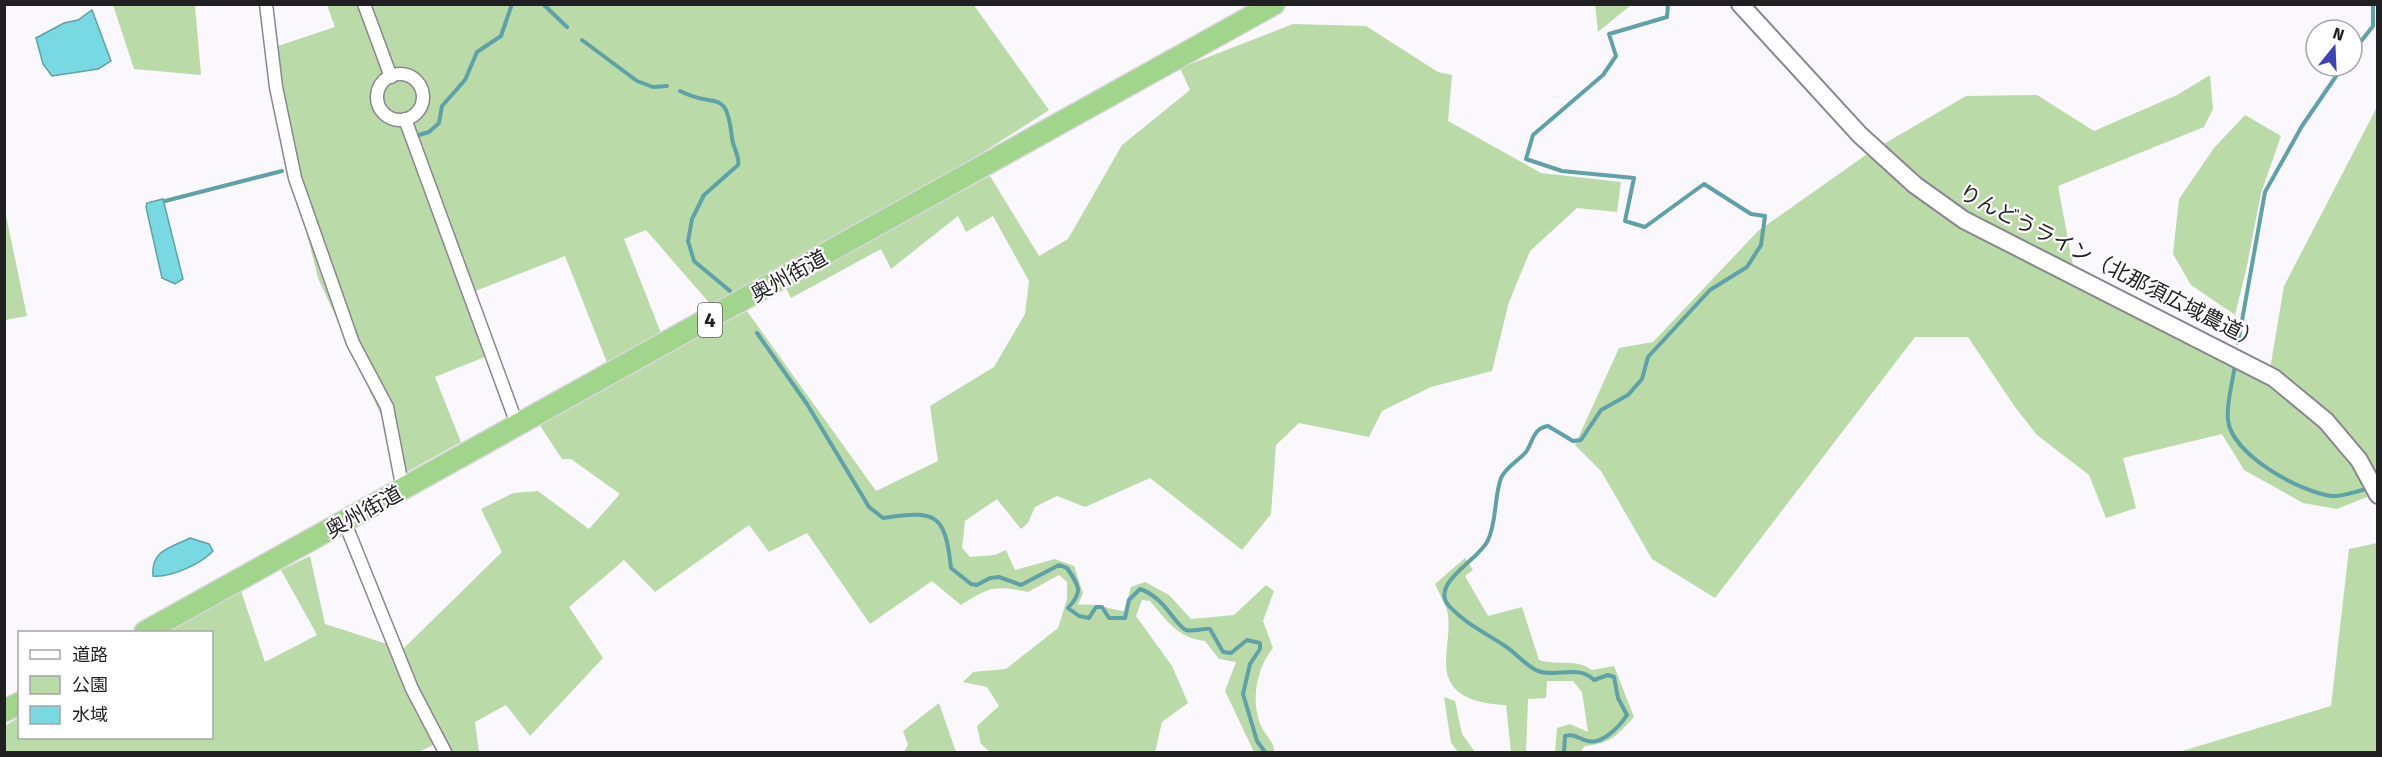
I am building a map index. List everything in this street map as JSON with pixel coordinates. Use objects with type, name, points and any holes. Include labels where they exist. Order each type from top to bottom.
[{"type":"highway","name":"奥州街道","points":[[149,631],[1274,4]]},
{"type":"highway","points":[[4,711],[18,703]]},
{"type":"street","points":[[266,4],[276,87],[295,178],[353,344],[387,407],[403,490]]},
{"type":"street","points":[[364,4],[391,77]]},
{"type":"street","name":"りんどうライン（北那須広域農道）","points":[[1740,4],[1860,135],[1914,185],[1964,220],[2274,378],[2326,421],[2359,460],[2378,495]]},
{"type":"street","points":[[407,76],[418,84],[421,91],[421,105],[417,112],[405,119],[390,118],[379,108],[377,92],[380,85],[391,77],[407,76]]},
{"type":"street","points":[[405,119],[518,427]]},
{"type":"street","points":[[345,523],[412,689],[445,753]]},
{"type":"green space","points":[[973,4],[1049,110],[883,213],[712,306],[646,230],[624,239],[661,333],[608,365],[565,256],[465,295],[487,356],[435,377],[461,442],[407,472],[318,278],[271,90],[278,46],[335,27],[327,5]]},
{"type":"green space","points":[[1595,4],[1631,4],[1631,5],[1598,32]]},
{"type":"green space","points":[[113,5],[195,5],[201,75],[134,69]]},
{"type":"green space","points":[[1293,24],[1366,26],[1438,72],[1452,75],[1448,121],[1541,173],[1621,182],[1617,212],[1577,208],[1530,251],[1509,302],[1492,371],[1431,387],[1382,411],[1369,437],[1299,423],[1276,445],[1271,514],[1242,550],[1150,478],[1085,507],[1057,496],[1035,507],[1028,523],[1021,529],[997,499],[965,521],[962,548],[970,557],[995,555],[1006,550],[1015,570],[1055,559],[1074,566],[1083,593],[1078,605],[1096,605],[1124,611],[1131,587],[1145,582],[1169,595],[1191,619],[1234,615],[1266,585],[1274,591],[1263,621],[1273,648],[1262,665],[1257,686],[1256,708],[1262,728],[1274,752],[1254,752],[1225,691],[1236,662],[1219,659],[1205,641],[1180,632],[1150,601],[1142,600],[1136,616],[1172,666],[1188,703],[1162,722],[1155,752],[990,752],[981,744],[977,726],[999,706],[987,687],[963,682],[973,672],[1006,669],[1058,628],[1067,599],[1067,582],[1059,575],[1028,592],[992,589],[961,605],[932,581],[870,624],[807,533],[769,552],[749,525],[655,592],[624,560],[569,607],[603,658],[530,736],[506,705],[475,722],[479,752],[437,752],[433,745],[419,752],[5,752],[5,726],[18,718],[18,739],[213,739],[213,631],[169,631],[241,591],[265,662],[317,635],[281,570],[310,556],[325,624],[403,649],[502,552],[481,509],[513,493],[538,491],[589,529],[620,494],[571,459],[562,459],[539,424],[747,311],[876,491],[938,461],[930,406],[994,367],[1025,314],[1029,281],[993,216],[966,232],[958,216],[891,269],[881,249],[791,298],[785,286],[990,176],[1039,256],[1068,239],[1122,145],[1190,90],[1180,68]]},
{"type":"green space","points":[[2210,75],[2213,109],[2204,127],[2058,186],[2076,282],[2270,369],[2284,286],[2377,107],[2377,493],[2337,509],[2303,503],[2244,470],[2222,434],[2123,458],[2136,508],[2106,518],[2089,475],[2037,435],[2015,407],[1968,337],[1915,337],[1715,598],[1652,559],[1601,471],[1575,445],[1619,348],[1653,342],[1758,231],[1870,152],[1966,96],[2037,95],[2094,131],[2177,95]]},
{"type":"green space","points":[[2245,115],[2281,136],[2261,193],[2235,315],[2191,285],[2173,254],[2179,199],[2214,148]]},
{"type":"green space","points":[[4,206],[27,316],[5,320],[4,320]]},
{"type":"green space","points":[[2377,543],[2377,752],[2179,752],[2331,706],[2349,549]]},
{"type":"green space","points":[[1465,558],[1473,570],[1465,576],[1488,616],[1522,607],[1539,660],[1580,664],[1592,670],[1614,666],[1634,717],[1618,734],[1608,741],[1585,746],[1580,752],[1555,752],[1557,728],[1570,724],[1588,732],[1582,692],[1573,681],[1547,681],[1546,698],[1528,699],[1526,752],[1511,752],[1506,705],[1474,700],[1457,691],[1447,674],[1449,623],[1447,610],[1435,584]]},
{"type":"green space","points":[[1444,697],[1455,701],[1462,734],[1475,752],[1458,752],[1451,743]]},
{"type":"green space","points":[[939,703],[956,752],[904,752],[908,745],[903,731]]},
{"type":"water","points":[[92,10],[111,61],[98,69],[52,76],[43,64],[36,38],[64,23],[78,20]]},
{"type":"water","points":[[163,199],[183,279],[175,284],[162,278],[146,207],[147,203]]},
{"type":"water","points":[[190,538],[209,544],[213,551],[201,561],[185,569],[168,575],[153,576],[155,560],[159,555]]},
{"type":"waterway","points":[[419,135],[429,132],[439,123],[442,106],[465,80],[477,52],[501,36],[512,4]]},
{"type":"waterway","points":[[543,4],[567,27]]},
{"type":"waterway","points":[[1564,752],[1565,736],[1574,736],[1588,741],[1599,740],[1615,729],[1627,715],[1618,698],[1614,677],[1608,675],[1594,680],[1581,673],[1545,673],[1534,669],[1456,613],[1445,598],[1445,590],[1457,572],[1483,548],[1488,540],[1493,525],[1501,478],[1509,467],[1526,452],[1536,432],[1548,426],[1573,441],[1581,440],[1601,410],[1628,395],[1642,379],[1648,357],[1710,290],[1747,267],[1761,245],[1765,216],[1751,214],[1704,184],[1645,227],[1625,221],[1634,178],[1562,171],[1526,159],[1533,135],[1603,75],[1616,56],[1609,34],[1667,17],[1668,4]]},
{"type":"waterway","points":[[2364,38],[2373,26],[2373,4]]},
{"type":"waterway","points":[[582,40],[637,81],[653,87],[667,86]]},
{"type":"waterway","points":[[2238,343],[2265,192],[2302,126],[2335,78]]},
{"type":"waterway","points":[[680,91],[723,105],[730,122],[738,165],[704,195],[692,219],[688,241],[694,261],[730,291]]},
{"type":"waterway","points":[[165,201],[282,171]]},
{"type":"waterway","points":[[757,333],[807,404],[869,507],[883,518],[915,515],[935,519],[945,536],[951,568],[971,584],[977,585],[990,578],[999,577],[1021,585],[1059,565],[1067,568],[1077,585],[1078,593],[1068,608],[1079,616],[1089,618],[1096,607],[1102,607],[1109,618],[1125,618],[1129,600],[1140,589],[1157,599],[1186,630],[1210,629],[1223,652],[1231,653],[1247,640],[1260,643],[1260,649],[1250,664],[1243,694],[1257,741],[1265,752]]},
{"type":"waterway","points":[[2235,365],[2228,420],[2232,433],[2241,446],[2269,470],[2319,493],[2332,496],[2363,490]]}]
